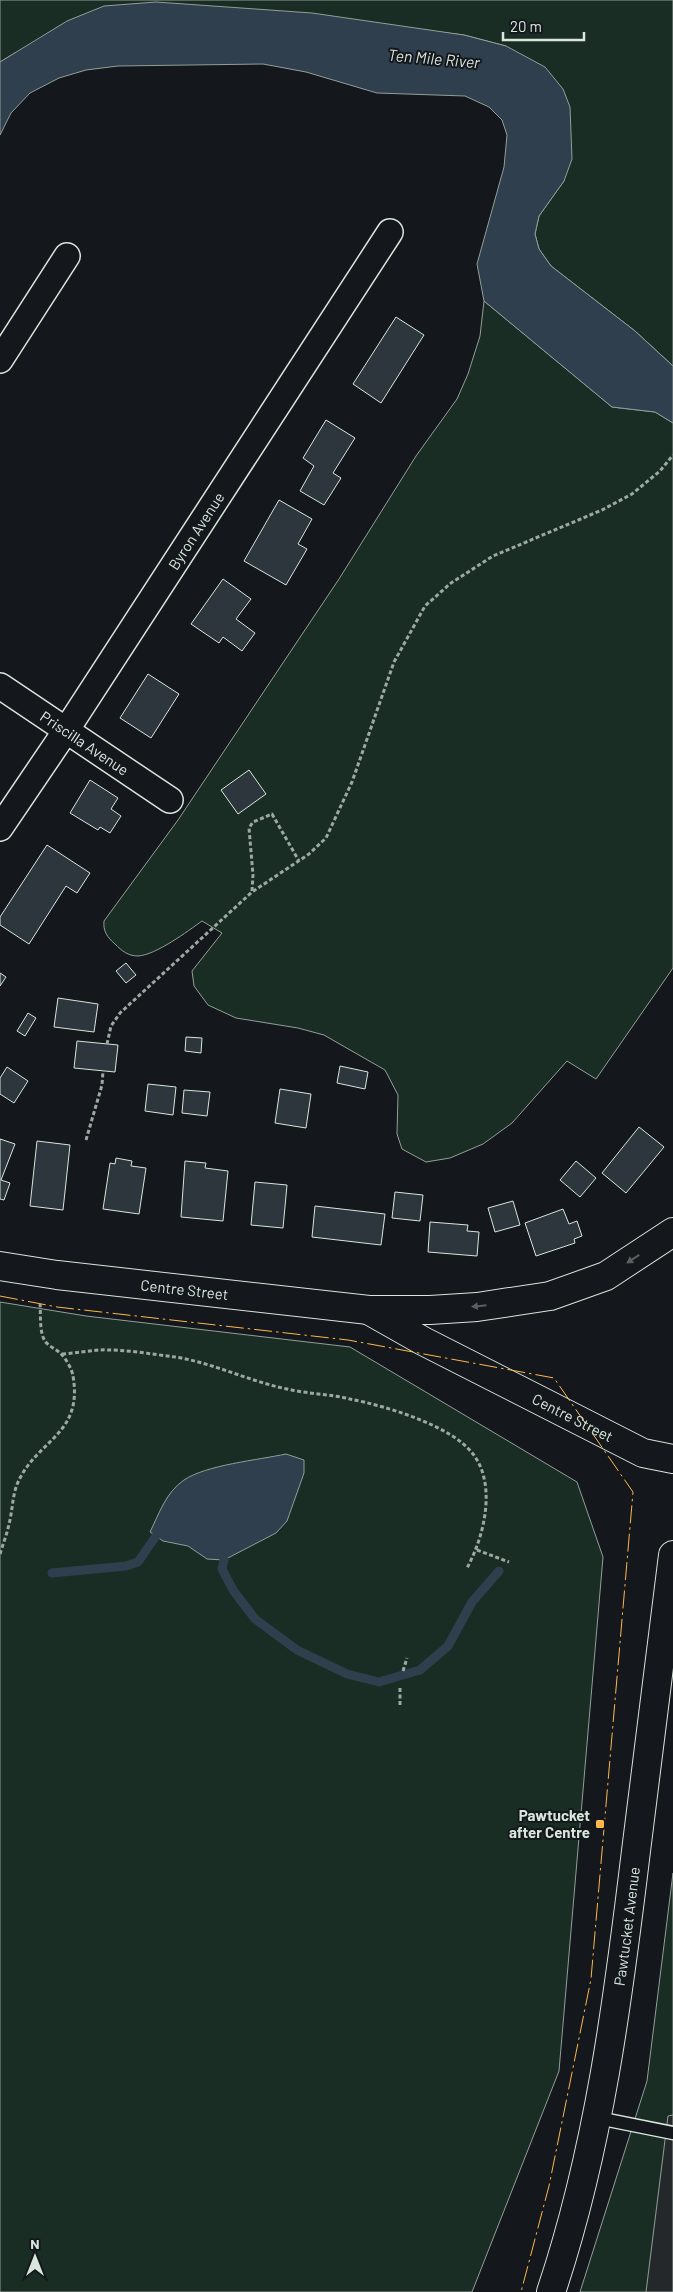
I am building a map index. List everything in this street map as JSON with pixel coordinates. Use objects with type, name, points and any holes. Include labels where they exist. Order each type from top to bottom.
[{"type":"main road","name":"Centre Street","points":[[0,1266],[57,1275],[369,1310],[477,1307],[550,1296],[606,1276],[673,1232]]},
{"type":"main road","name":"Centre Street","points":[[369,1310],[423,1341],[643,1453],[673,1459]]},
{"type":"main road","name":"Pawtucket Avenue","points":[[552,2292],[568,2243],[598,2118],[622,1969],[673,1555]]},
{"type":"street","name":"Byron Avenue","points":[[0,828],[67,729],[390,232]]},
{"type":"street","points":[[0,360],[67,256]]},
{"type":"street","name":"Priscilla Avenue","points":[[0,686],[67,729],[170,800]]},
{"type":"lane","points":[[598,2118],[673,2132]]},
{"type":"path","points":[[107,1044],[111,1026],[120,1013],[252,892],[299,861],[326,838],[352,782],[394,662],[425,606],[451,583],[493,556],[602,510],[632,494],[660,471],[673,455]]},
{"type":"path","points":[[252,892],[253,875],[249,828],[253,822],[272,814],[299,861]]},
{"type":"path","points":[[86,1140],[104,1071]]},
{"type":"path","points":[[0,1554],[10,1524],[14,1491],[19,1478],[40,1452],[59,1435],[69,1418],[74,1401],[73,1374],[62,1354],[45,1342],[42,1332],[40,1304]]},
{"type":"path","points":[[62,1354],[100,1350],[174,1357],[210,1364],[287,1389],[351,1399],[426,1423],[449,1434],[472,1452],[479,1463],[486,1486],[477,1550],[467,1568]]},
{"type":"path","points":[[477,1550],[510,1562]]},
{"type":"path","points":[[403,1671],[407,1658]]},
{"type":"path","points":[[400,1686],[400,1705]]},
{"type":"green space","points":[[0,0],[673,0],[673,366],[635,331],[551,266],[539,249],[535,234],[539,216],[564,181],[506,46],[464,35],[413,29],[15,53],[0,62]]},
{"type":"green space","points":[[484,301],[612,407],[655,412],[673,423],[673,968],[596,1079],[567,1061],[512,1123],[483,1144],[450,1158],[426,1162],[402,1149],[397,1134],[398,1095],[385,1070],[324,1035],[298,1028],[236,1018],[208,1005],[194,986],[192,971],[222,933],[202,921],[154,952],[134,956],[123,951],[110,939],[105,931],[104,921],[178,820],[339,579],[416,456],[457,399],[468,374],[480,336]]},
{"type":"green space","points":[[0,1302],[86,1316],[350,1347],[577,1482],[603,1557],[559,2071],[472,2292],[0,2292]]},
{"type":"green space","points":[[673,1873],[673,2292],[580,2292],[647,2081]]},
{"type":"shaded area","points":[[673,2115],[673,2292],[646,2292],[668,2116]]},
{"type":"water","name":"Ten Mile River","points":[[156,2],[312,13],[464,35],[506,46],[545,67],[563,89],[570,107],[572,159],[564,181],[539,216],[535,234],[539,249],[551,266],[635,331],[673,366],[673,423],[655,412],[612,407],[484,301],[477,264],[504,167],[507,135],[502,120],[489,107],[465,96],[377,93],[306,72],[263,64],[118,66],[86,70],[59,78],[30,93],[11,113],[0,135],[0,62],[67,21],[104,6]]},
{"type":"water","points":[[286,1454],[304,1460],[304,1473],[287,1521],[276,1533],[224,1560],[207,1559],[188,1546],[163,1541],[150,1532],[168,1497],[184,1480],[205,1470]]},
{"type":"building","points":[[396,317],[424,335],[381,403],[353,384]]},
{"type":"building","points":[[326,420],[355,438],[333,473],[341,478],[324,505],[300,491],[314,466],[303,458]]},
{"type":"building","points":[[279,500],[312,519],[298,544],[307,549],[286,585],[244,561]]},
{"type":"building","points":[[223,579],[251,599],[236,619],[255,633],[242,651],[223,637],[219,643],[191,624]]},
{"type":"building","points":[[148,674],[179,694],[151,738],[120,718]]},
{"type":"building","points":[[249,770],[266,794],[238,814],[221,790]]},
{"type":"building","points":[[90,780],[118,798],[111,809],[121,816],[110,833],[100,827],[98,830],[70,813]]},
{"type":"building","points":[[47,845],[90,873],[77,893],[66,886],[29,944],[0,925],[0,917]]},
{"type":"building","points":[[126,963],[136,975],[126,983],[116,971]]},
{"type":"building","points":[[0,973],[6,977],[0,986]]},
{"type":"building","points":[[58,998],[98,1004],[94,1032],[54,1027]]},
{"type":"building","points":[[28,1013],[36,1018],[25,1036],[17,1031]]},
{"type":"building","points":[[186,1037],[202,1038],[201,1053],[185,1051]]},
{"type":"building","points":[[77,1041],[118,1045],[115,1072],[74,1068]]},
{"type":"building","points":[[340,1066],[368,1072],[365,1089],[337,1083]]},
{"type":"building","points":[[7,1067],[28,1081],[14,1103],[0,1094],[0,1078]]},
{"type":"building","points":[[148,1084],[176,1087],[173,1115],[145,1111]]},
{"type":"building","points":[[280,1089],[311,1094],[306,1128],[275,1123]]},
{"type":"building","points":[[184,1090],[210,1092],[207,1116],[182,1113]]},
{"type":"building","points":[[639,1127],[664,1147],[626,1193],[602,1173]]},
{"type":"building","points":[[0,1139],[15,1144],[1,1180],[10,1183],[4,1200],[0,1199]]},
{"type":"building","points":[[37,1141],[70,1145],[63,1210],[30,1206]]},
{"type":"building","points":[[116,1158],[132,1161],[131,1166],[146,1168],[139,1214],[103,1209],[110,1163],[115,1164]]},
{"type":"building","points":[[185,1161],[206,1163],[205,1168],[228,1171],[223,1221],[181,1217]]},
{"type":"building","points":[[576,1161],[596,1178],[580,1197],[560,1180]]},
{"type":"building","points":[[255,1182],[287,1185],[283,1228],[251,1225]]},
{"type":"building","points":[[395,1192],[423,1195],[420,1221],[392,1218]]},
{"type":"building","points":[[513,1201],[520,1225],[495,1232],[488,1208]]},
{"type":"building","points":[[315,1206],[385,1214],[381,1245],[312,1237]]},
{"type":"building","points":[[563,1209],[569,1224],[577,1221],[582,1236],[574,1239],[575,1243],[536,1256],[525,1223]]},
{"type":"building","points":[[430,1222],[468,1225],[467,1231],[479,1232],[477,1256],[428,1252]]},
{"type":"waterway","points":[[52,1573],[126,1566],[138,1562],[156,1536]]},
{"type":"waterway","points":[[224,1560],[222,1569],[233,1590],[255,1619],[297,1650],[347,1674],[379,1682],[420,1670],[448,1646],[472,1602],[499,1571]]},
{"type":"power","points":[[0,1296],[57,1307],[348,1340],[554,1378],[633,1492],[591,1979],[549,2186],[521,2292]]},
{"type":"place","name":"Pawtucket after Centre","points":[[600,1824]]}]
